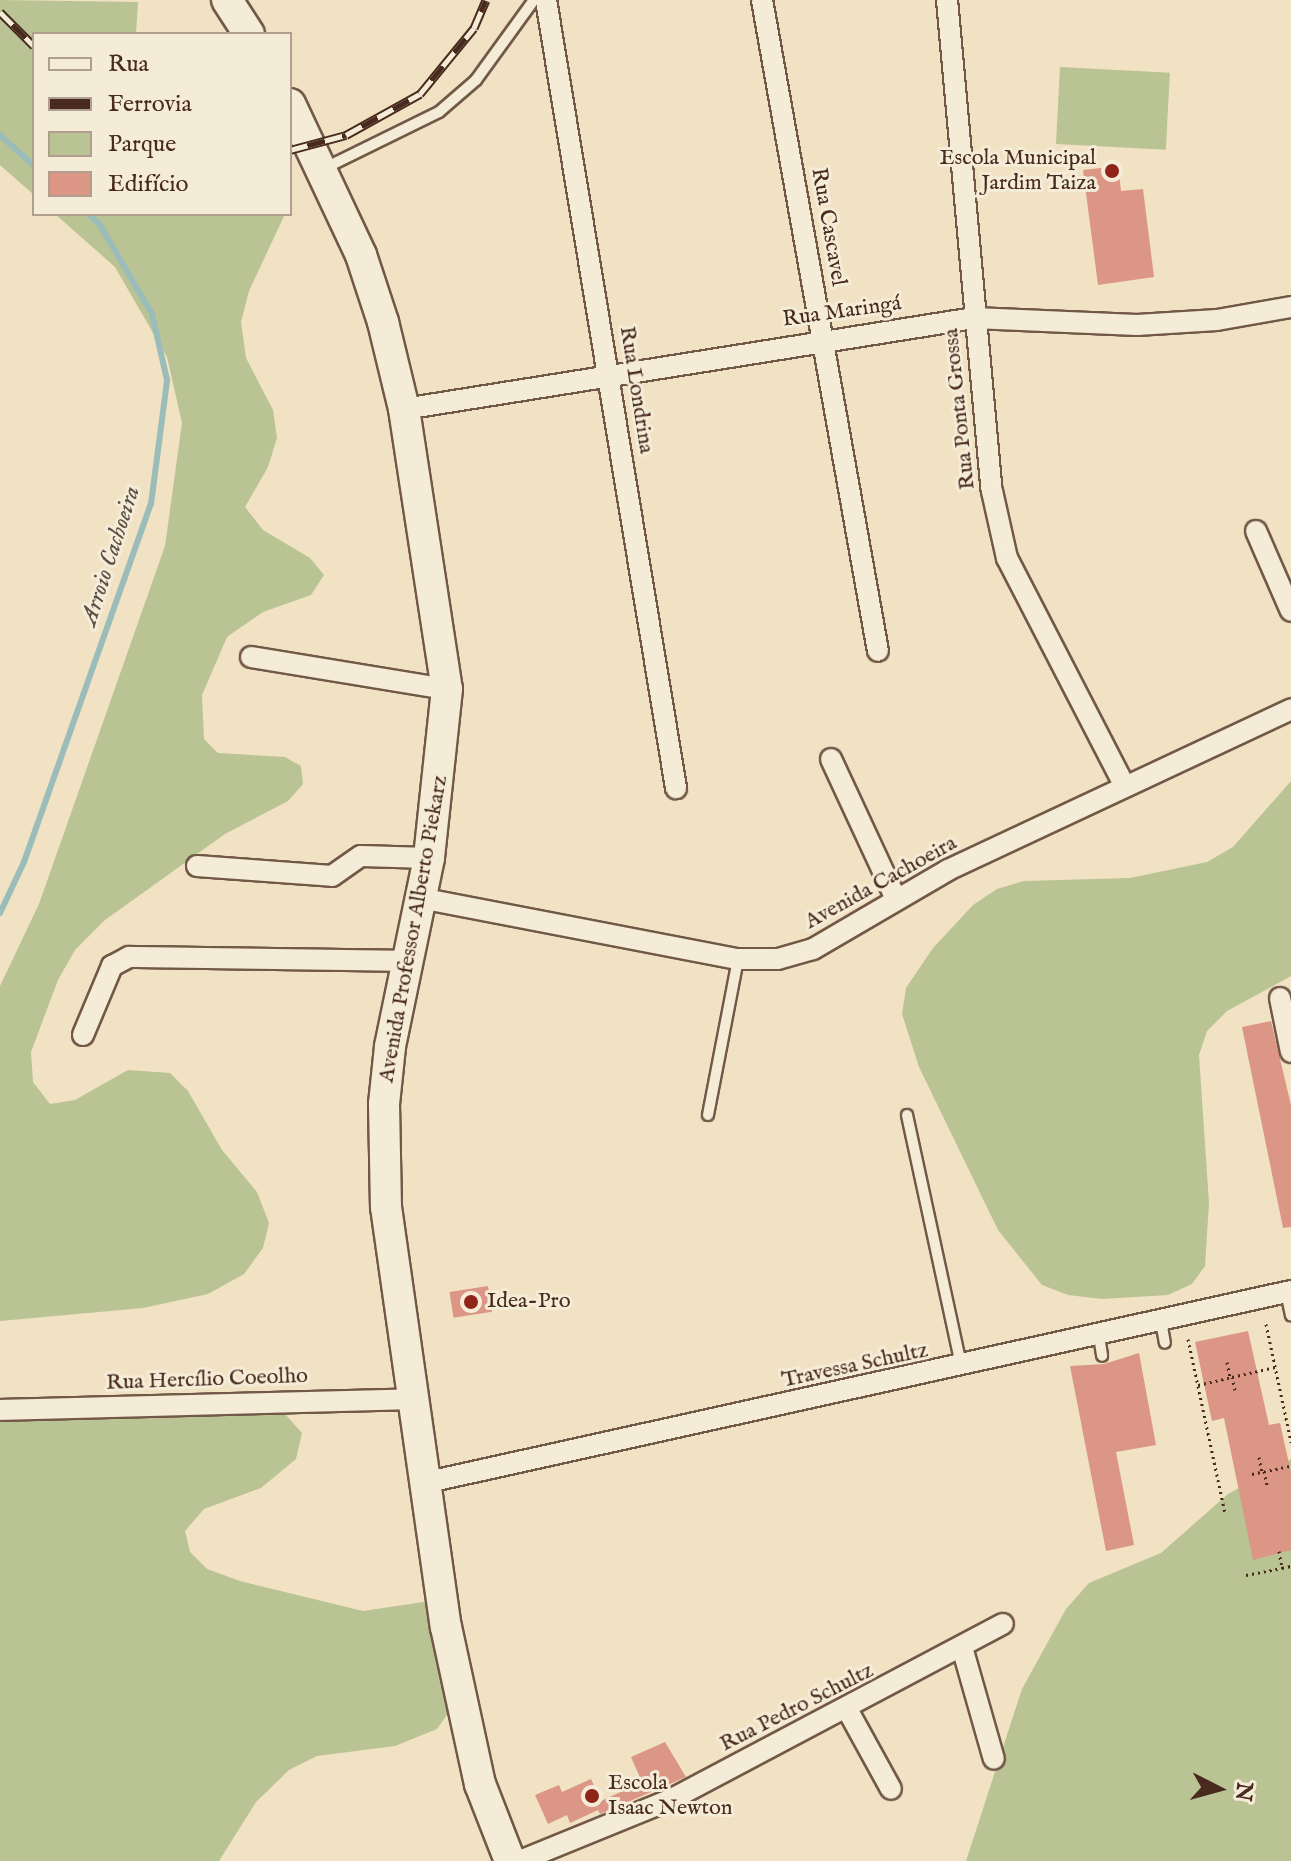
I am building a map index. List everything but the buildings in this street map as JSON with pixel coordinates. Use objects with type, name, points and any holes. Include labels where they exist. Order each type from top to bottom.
[{"type":"main road","points":[[227,0],[248,32]]},
{"type":"main road","name":"Avenida Professor Alberto Piekarz","points":[[292,108],[361,255],[404,409],[447,689],[441,779],[429,858],[404,961],[384,1104],[386,1207],[428,1482],[446,1627],[480,1784],[510,1861]]},
{"type":"street","name":"Rua Londrina","points":[[546,0],[676,788]]},
{"type":"street","name":"Rua Cascavel","points":[[762,0],[878,651]]},
{"type":"street","name":"Rua Ponta Grossa","points":[[947,0],[992,491],[1007,558],[1124,785]]},
{"type":"street","name":"Rua Maringá","points":[[404,409],[823,338],[974,318],[1137,325],[1217,320],[1291,307]]},
{"type":"street","points":[[1256,531],[1291,611]]},
{"type":"street","points":[[251,657],[447,689]]},
{"type":"street","name":"Avenida Cachoeira","points":[[420,898],[738,959],[778,959],[813,949],[896,899],[1124,785],[1291,709]]},
{"type":"street","points":[[831,759],[896,899]]},
{"type":"street","points":[[197,866],[332,876],[361,856],[429,858]]},
{"type":"street","points":[[83,1035],[112,966],[129,957],[404,961]]},
{"type":"street","points":[[1280,998],[1291,1052]]},
{"type":"street","name":"Travessa Schultz","points":[[428,1482],[961,1367],[1100,1346],[1161,1321],[1289,1292]]},
{"type":"street","name":"Rua Hercílio Coeolho","points":[[0,1410],[415,1399]]},
{"type":"street","name":"Rua Pedro Schultz","points":[[520,1861],[624,1822],[847,1709],[1003,1624]]},
{"type":"street","points":[[962,1647],[994,1759]]},
{"type":"street","points":[[847,1709],[891,1789]]},
{"type":"lane","points":[[323,169],[439,112],[476,80],[534,0]]},
{"type":"lane","points":[[708,1115],[738,959]]},
{"type":"lane","points":[[907,1115],[961,1367]]},
{"type":"lane","points":[[1289,1292],[1291,1315]]},
{"type":"lane","points":[[1161,1321],[1165,1343]]},
{"type":"path","points":[[1266,1324],[1291,1442]]},
{"type":"path","points":[[1188,1339],[1225,1513]]},
{"type":"path","points":[[1227,1362],[1235,1390]]},
{"type":"path","points":[[1198,1385],[1275,1367]]},
{"type":"path","points":[[1259,1457],[1267,1485]]},
{"type":"path","points":[[1252,1474],[1291,1466]]},
{"type":"path","points":[[1279,1551],[1282,1568]]},
{"type":"path","points":[[1246,1575],[1291,1566]]},
{"type":"green space","points":[[0,0],[138,2],[136,32],[32,32],[32,193],[0,165]]},
{"type":"green space","points":[[1060,67],[1170,73],[1166,150],[1056,144]]},
{"type":"green space","points":[[57,216],[284,216],[249,291],[241,322],[246,358],[273,410],[277,438],[268,467],[245,507],[263,530],[310,558],[324,575],[311,595],[263,612],[227,637],[202,695],[204,739],[218,753],[285,757],[301,766],[303,784],[288,801],[225,834],[105,920],[75,950],[58,980],[31,1052],[33,1082],[50,1104],[75,1100],[128,1070],[170,1073],[188,1091],[222,1150],[257,1192],[269,1223],[263,1248],[244,1274],[208,1294],[143,1308],[0,1321],[0,986],[39,904],[165,546],[182,423],[167,357],[115,267]]},
{"type":"green space","points":[[1291,781],[1291,976],[1227,1011],[1207,1031],[1199,1055],[1209,1203],[1205,1266],[1192,1284],[1168,1295],[1102,1299],[1068,1295],[1042,1285],[998,1230],[919,1067],[902,1014],[906,988],[933,948],[973,905],[997,889],[1024,881],[1130,878],[1207,862],[1233,847]]},
{"type":"green space","points":[[252,1409],[284,1413],[302,1433],[296,1459],[261,1488],[204,1509],[185,1531],[190,1552],[207,1569],[240,1581],[363,1611],[430,1601],[451,1709],[437,1729],[395,1746],[317,1756],[289,1770],[256,1802],[219,1861],[0,1861],[0,1413]]},
{"type":"green space","points":[[1291,1459],[1291,1861],[966,1861],[1022,1689],[1066,1609],[1089,1583],[1161,1553],[1228,1494]]},
{"type":"waterway","name":"Arroio Cachoeira","points":[[0,135],[32,164]]},
{"type":"waterway","name":"Arroio Cachoeira","points":[[0,913],[24,862],[151,504],[167,380],[152,314],[100,225],[90,216]]},
{"type":"railway","points":[[292,149],[346,135],[420,94],[474,28],[486,0]]},
{"type":"railway","points":[[0,12],[32,44]]},
{"type":"place","name":"Escola Municipal Jardim Taiza","points":[[1112,171]]},
{"type":"place","name":"Idea-Pro","points":[[471,1302]]},
{"type":"place","name":"Escola Isaac Newton","points":[[592,1796]]}]
